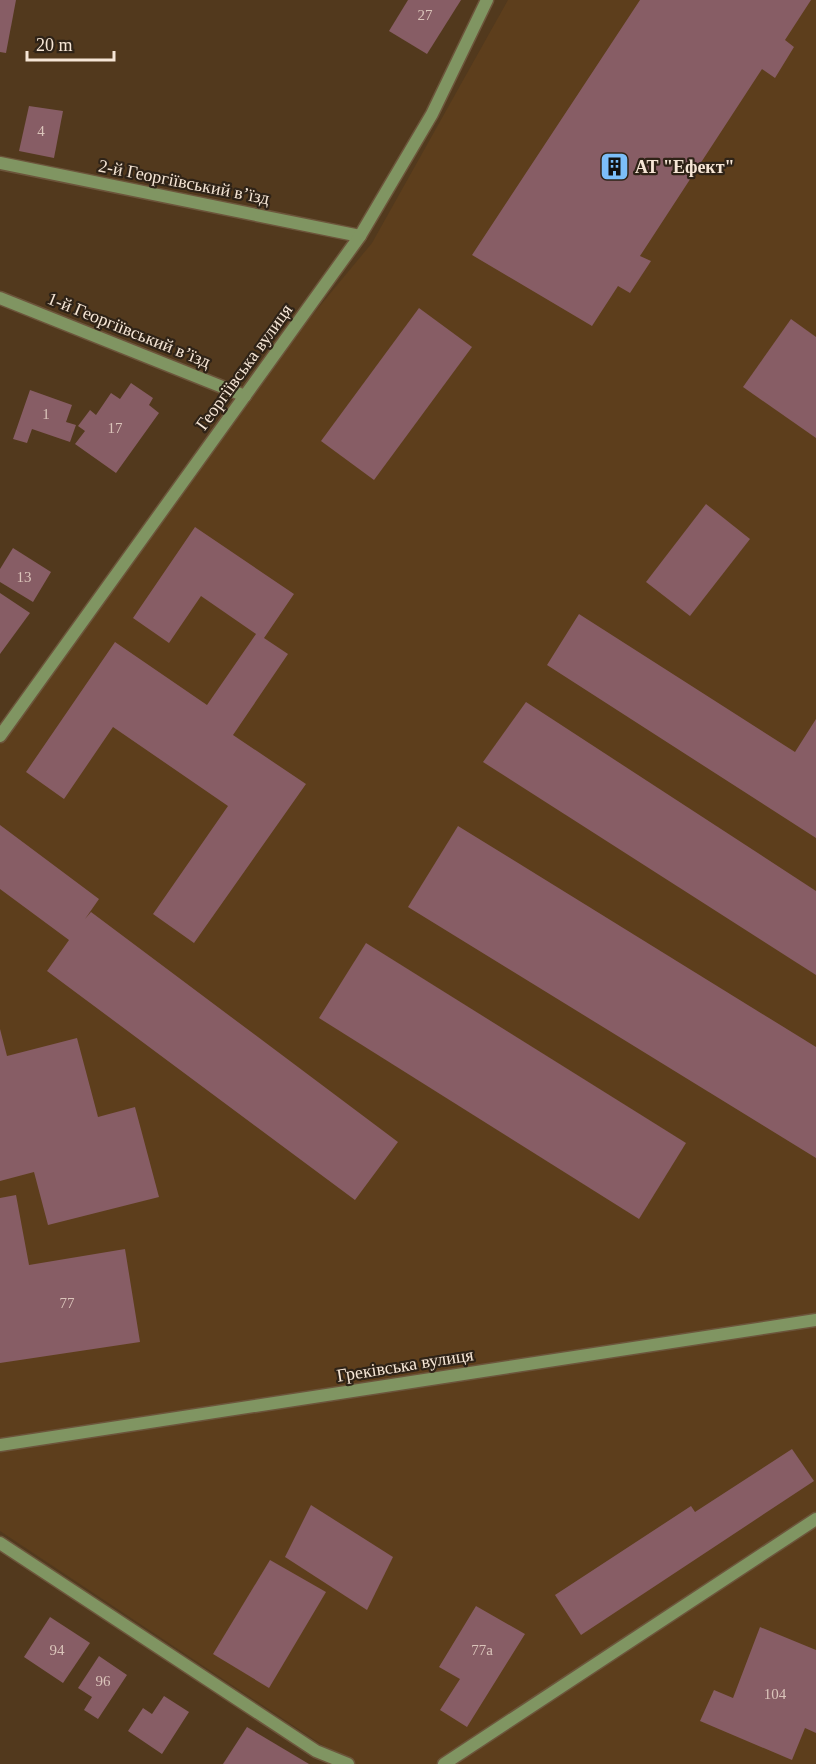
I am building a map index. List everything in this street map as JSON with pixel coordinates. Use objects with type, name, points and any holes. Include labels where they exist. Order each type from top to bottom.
[{"type":"street","name":"Георгіївська вулиця","points":[[0,736],[360,236],[432,114],[488,0]]},
{"type":"street","name":"2-й Георгіївський в’їзд","points":[[0,163],[360,236]]},
{"type":"street","name":"1-й Георгіївський в’їзд","points":[[0,298],[245,396]]},
{"type":"street","name":"Греківська вулиця","points":[[0,1445],[816,1320]]},
{"type":"street","points":[[444,1764],[816,1519]]},
{"type":"street","points":[[0,1543],[316,1751],[348,1764]]},
{"type":"shaded area","points":[[508,0],[816,0],[816,1764],[351,1764],[0,1531],[0,736],[245,396],[372,243]]},
{"type":"building","points":[[0,0],[16,0],[6,53],[0,52]]},
{"type":"building","points":[[408,0],[461,0],[427,54],[389,31]]},
{"type":"building","name":"АТ \"Ефект\"","points":[[640,0],[811,0],[785,40],[794,47],[775,78],[762,69],[640,256],[651,261],[630,293],[618,286],[592,326],[472,255]]},
{"type":"building","points":[[29,106],[63,111],[54,158],[19,151]]},
{"type":"building","points":[[419,308],[472,347],[374,480],[321,441]]},
{"type":"building","points":[[791,319],[816,337],[816,438],[743,387]]},
{"type":"building","points":[[131,383],[153,398],[149,405],[159,413],[116,473],[75,444],[85,431],[78,426],[90,410],[96,415],[111,393],[120,399]]},
{"type":"building","points":[[30,390],[72,405],[66,422],[76,425],[70,442],[32,429],[27,443],[13,439]]},
{"type":"building","points":[[706,504],[750,539],[690,616],[646,582]]},
{"type":"building","points":[[195,527],[294,594],[264,638],[288,654],[233,735],[306,784],[194,943],[153,914],[228,806],[113,727],[64,799],[26,772],[115,642],[207,705],[256,634],[201,596],[169,643],[133,618]]},
{"type":"building","points":[[13,548],[51,572],[33,602],[0,582],[0,569]]},
{"type":"building","points":[[0,593],[30,613],[0,654]]},
{"type":"building","points":[[579,614],[795,752],[816,719],[816,838],[547,665]]},
{"type":"building","points":[[526,702],[816,891],[816,975],[483,762]]},
{"type":"building","points":[[0,825],[99,899],[85,919],[91,912],[398,1142],[355,1200],[47,971],[69,940],[0,889]]},
{"type":"building","points":[[458,826],[816,1047],[816,1158],[408,907]]},
{"type":"building","points":[[366,943],[686,1143],[639,1219],[319,1018]]},
{"type":"building","points":[[0,1029],[7,1056],[77,1038],[98,1117],[135,1107],[159,1197],[48,1225],[34,1172],[0,1181]]},
{"type":"building","points":[[16,1195],[29,1265],[125,1249],[140,1342],[0,1363],[0,1198]]},
{"type":"building","points":[[792,1449],[814,1481],[581,1635],[555,1595],[691,1506],[695,1512]]},
{"type":"building","points":[[311,1505],[393,1557],[367,1610],[285,1557]]},
{"type":"building","points":[[270,1560],[326,1592],[269,1688],[213,1654]]},
{"type":"building","points":[[476,1606],[525,1634],[467,1727],[440,1710],[460,1679],[439,1667]]},
{"type":"building","points":[[50,1617],[90,1643],[63,1683],[24,1657]]},
{"type":"building","points":[[760,1627],[816,1650],[816,1733],[805,1728],[792,1760],[700,1721],[714,1690],[733,1698]]},
{"type":"building","points":[[99,1656],[127,1675],[98,1719],[84,1710],[92,1697],[78,1688]]},
{"type":"building","points":[[164,1696],[189,1712],[162,1754],[128,1731],[143,1708],[152,1714]]},
{"type":"building","points":[[247,1727],[309,1764],[223,1764]]},
{"type":"place","name":"АТ \"Ефект\"","points":[[614,167]]}]
